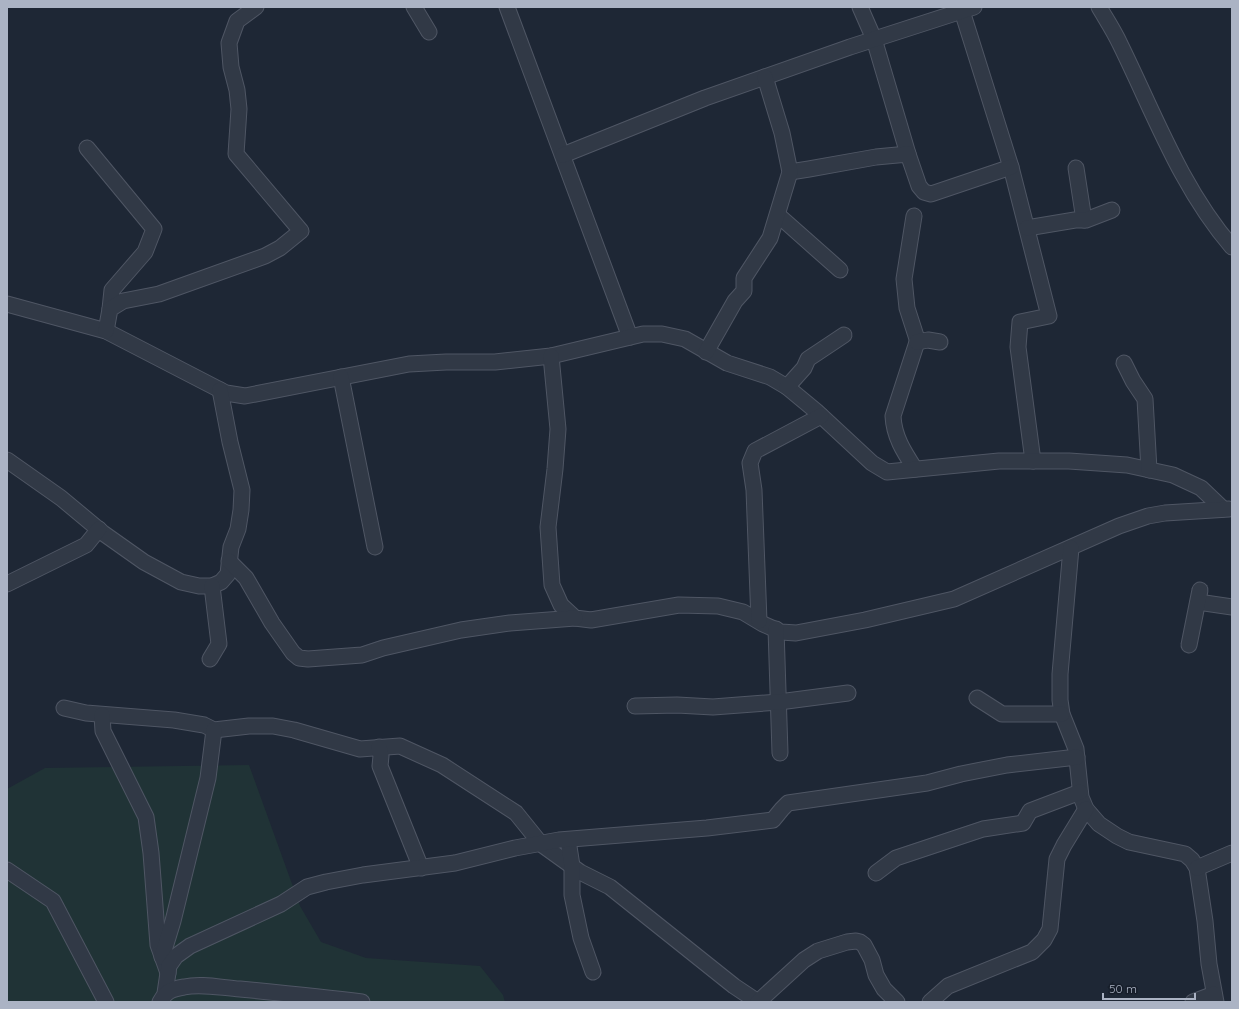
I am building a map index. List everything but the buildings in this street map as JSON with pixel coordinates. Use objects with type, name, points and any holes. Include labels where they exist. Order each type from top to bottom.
[{"type":"street","points":[[110,309],[123,301],[159,294],[265,256],[280,248],[302,231],[236,154],[239,109],[237,90],[231,68],[229,43],[237,21],[256,7]]},
{"type":"street","points":[[414,7],[429,32]]},
{"type":"street","points":[[508,7],[630,337]]},
{"type":"street","points":[[860,7],[874,40],[919,186],[924,192],[931,194],[1011,167]]},
{"type":"street","points":[[1098,7],[1119,43],[1160,130],[1190,187],[1232,247]]},
{"type":"street","points":[[563,155],[705,98],[968,9],[1011,167],[1049,316],[1020,322],[1018,347],[1033,462]]},
{"type":"street","points":[[706,352],[735,300],[744,291],[744,278],[770,238],[790,172],[782,133],[764,77]]},
{"type":"street","points":[[87,148],[154,229],[145,252],[112,290],[106,331]]},
{"type":"street","points":[[790,172],[809,170],[876,157],[908,154]]},
{"type":"street","points":[[1076,168],[1084,220]]},
{"type":"street","points":[[1027,228],[1075,220],[1084,220],[1112,210]]},
{"type":"street","points":[[778,215],[840,270]]},
{"type":"street","points":[[914,216],[904,278],[907,308],[917,342],[893,416],[893,428],[898,443],[915,470]]},
{"type":"street","points":[[7,304],[106,331],[226,393],[245,396],[409,364],[495,362],[552,356],[643,334],[662,334],[685,340],[727,363],[770,377],[787,387],[872,463],[887,472],[999,462],[1069,462],[1127,465],[1174,475],[1201,488],[1228,509]]},
{"type":"street","points":[[787,387],[804,368],[808,359],[844,335]]},
{"type":"street","points":[[917,342],[928,340],[940,342]]},
{"type":"street","points":[[552,356],[558,429],[548,527],[552,586],[560,605],[575,618]]},
{"type":"street","points":[[1124,363],[1133,381],[1145,398],[1149,470]]},
{"type":"street","points":[[341,377],[375,547]]},
{"type":"street","points":[[7,460],[61,498],[99,529],[144,562],[181,582],[199,586],[212,586],[221,582],[228,574],[231,547],[238,529],[242,490],[230,442],[220,390]]},
{"type":"street","points":[[759,621],[754,490],[750,462],[755,451],[821,416]]},
{"type":"street","points":[[229,562],[246,578],[272,623],[292,653],[299,658],[314,659],[362,655],[383,648],[461,630],[510,623],[575,618],[591,620],[679,605],[718,606],[743,612],[781,632],[796,633],[865,620],[954,598],[1119,526],[1148,516],[1228,509]]},
{"type":"street","points":[[7,584],[86,545],[99,529]]},
{"type":"street","points":[[1071,548],[1060,674],[1060,700],[1062,714],[1076,749],[1081,797],[1086,809],[1100,824],[1123,839],[1145,846],[1185,854],[1192,860],[1197,868],[1209,964],[1215,998],[1193,1002]]},
{"type":"street","points":[[210,659],[220,644],[212,586]]},
{"type":"street","points":[[1189,645],[1199,596],[1232,607]]},
{"type":"street","points":[[776,630],[780,753]]},
{"type":"street","points":[[635,706],[677,705],[713,707],[779,702],[848,693]]},
{"type":"street","points":[[977,698],[1002,714],[1062,714]]},
{"type":"street","points":[[64,708],[102,715],[174,720],[204,725],[214,730],[249,726],[273,726],[294,730],[360,749],[400,746],[442,765],[516,813],[541,844],[580,872],[610,887],[728,982],[758,1002],[804,960],[818,951],[851,941],[860,942],[864,945],[872,960],[876,975],[893,1001]]},
{"type":"street","points":[[102,715],[103,731],[146,817],[151,853],[158,945],[168,973]]},
{"type":"street","points":[[162,957],[173,920],[208,778],[214,730]]},
{"type":"street","points":[[379,747],[381,756],[380,766],[421,868]]},
{"type":"street","points":[[163,997],[169,966],[176,956],[190,946],[281,904],[307,887],[326,882],[363,875],[455,863],[515,848],[568,840],[707,828],[773,820],[788,803],[927,783],[961,774],[1008,765],[1077,757]]},
{"type":"street","points":[[876,873],[896,858],[983,829],[1023,823],[1030,811],[1080,792]]},
{"type":"street","points":[[930,1002],[948,986],[1032,952],[1044,940],[1050,929],[1057,860],[1064,845],[1086,809]]},
{"type":"street","points":[[568,840],[572,866],[572,895],[581,938],[593,972]]},
{"type":"street","points":[[1197,868],[1232,853]]},
{"type":"street","points":[[7,870],[53,901],[106,1002]]},
{"type":"street","points":[[163,997],[185,986],[205,986],[362,1002]]},
{"type":"green space","points":[[249,765],[300,906],[321,942],[366,958],[480,966],[503,995],[505,1002],[7,1002],[7,789],[45,768]]}]
